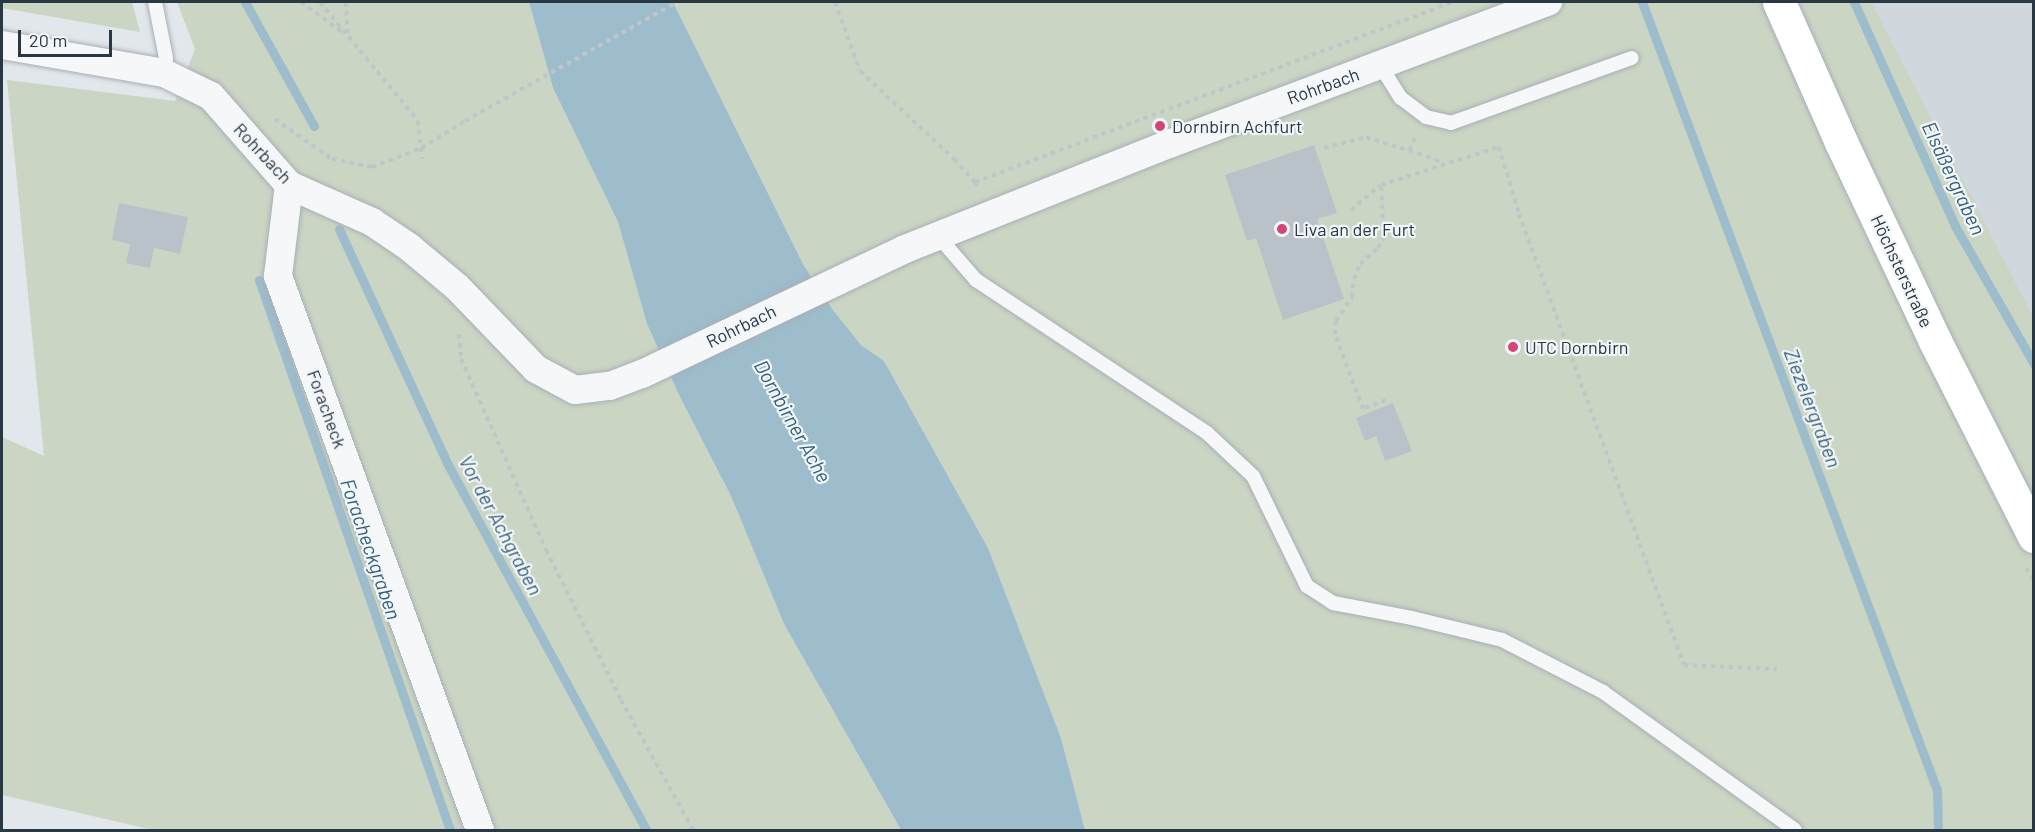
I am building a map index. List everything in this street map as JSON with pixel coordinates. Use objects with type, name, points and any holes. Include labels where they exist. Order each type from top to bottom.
[{"type":"main road","name":"Höchsterstraße","points":[[1779,2],[2028,549]]},
{"type":"street","name":"Rohrbach","points":[[2,45],[164,73],[212,96],[289,185],[372,222],[409,248],[457,287],[536,369],[575,390],[610,386],[677,357],[840,278],[988,215],[1172,142],[1548,2]]},
{"type":"street","name":"Foracheck","points":[[289,185],[279,276],[480,831]]},
{"type":"lane","points":[[154,2],[166,58],[164,73]]},
{"type":"lane","points":[[1380,65],[1401,98],[1426,117],[1451,123],[1632,58]]},
{"type":"lane","points":[[938,236],[976,280],[1207,434],[1253,476],[1307,586],[1333,603],[1412,618],[1502,640],[1603,692],[1795,831]]},
{"type":"path","points":[[301,2],[348,36]]},
{"type":"path","points":[[320,2],[418,121],[422,159]]},
{"type":"path","points":[[346,2],[348,36]]},
{"type":"path","points":[[422,148],[465,121],[677,2]]},
{"type":"path","points":[[835,2],[860,71],[975,182],[988,215]]},
{"type":"path","points":[[975,182],[1453,2]]},
{"type":"path","points":[[1324,148],[1366,137],[1436,159],[1442,166]]},
{"type":"path","points":[[1351,210],[1381,185],[1499,147],[1519,214],[1684,665],[1777,669]]},
{"type":"path","points":[[1381,185],[1384,237],[1378,248],[1360,264],[1352,297],[1336,321],[1335,334],[1363,409],[1386,400]]},
{"type":"path","points":[[457,287],[461,359],[502,456],[621,700],[693,831]]},
{"type":"path","points":[[2028,549],[2034,580]]},
{"type":"shaded area","points":[[1868,2],[2033,2],[2033,321]]},
{"type":"green space","points":[[2,2],[132,2],[140,32],[2,8]]},
{"type":"green space","points":[[177,2],[529,2],[553,88],[618,222],[647,324],[680,397],[731,496],[784,624],[901,830],[153,830],[2,795],[2,437],[44,456],[7,80],[175,101],[195,49]]},
{"type":"green space","points":[[673,2],[1871,2],[2033,317],[2033,830],[1085,830],[1061,738],[988,548],[884,361],[861,345],[833,310],[803,264]]},
{"type":"water","name":"Dornbirner Ache","points":[[529,2],[673,2],[803,264],[833,310],[861,345],[884,361],[988,548],[1061,738],[1085,830],[901,830],[784,624],[731,496],[680,397],[647,324],[618,222],[553,88]]},
{"type":"building","name":"Liva an der Furt","points":[[1314,145],[1337,213],[1317,219],[1344,299],[1283,320],[1256,238],[1247,241],[1225,175]]},
{"type":"building","points":[[119,203],[188,217],[180,254],[154,248],[150,268],[126,263],[130,244],[112,240]]},
{"type":"building","points":[[1393,403],[1412,451],[1385,461],[1376,436],[1365,441],[1356,418]]},
{"type":"waterway","name":"Vor der Achgraben","points":[[245,2],[314,126]]},
{"type":"waterway","name":"Ziezelergraben","points":[[1642,2],[1937,790],[1938,830]]},
{"type":"waterway","name":"Elsäßergraben","points":[[1854,2],[1955,226],[2034,364]]},
{"type":"waterway","name":"Vor der Achgraben","points":[[339,229],[447,463],[646,830]]},
{"type":"waterway","name":"Foracheckgraben","points":[[259,280],[450,830]]},
{"type":"place","name":"Dornbirn Achfurt","points":[[1160,126]]},
{"type":"place","name":"Liva an der Furt","points":[[1282,229]]},
{"type":"place","name":"UTC Dornbirn","points":[[1513,347]]}]
